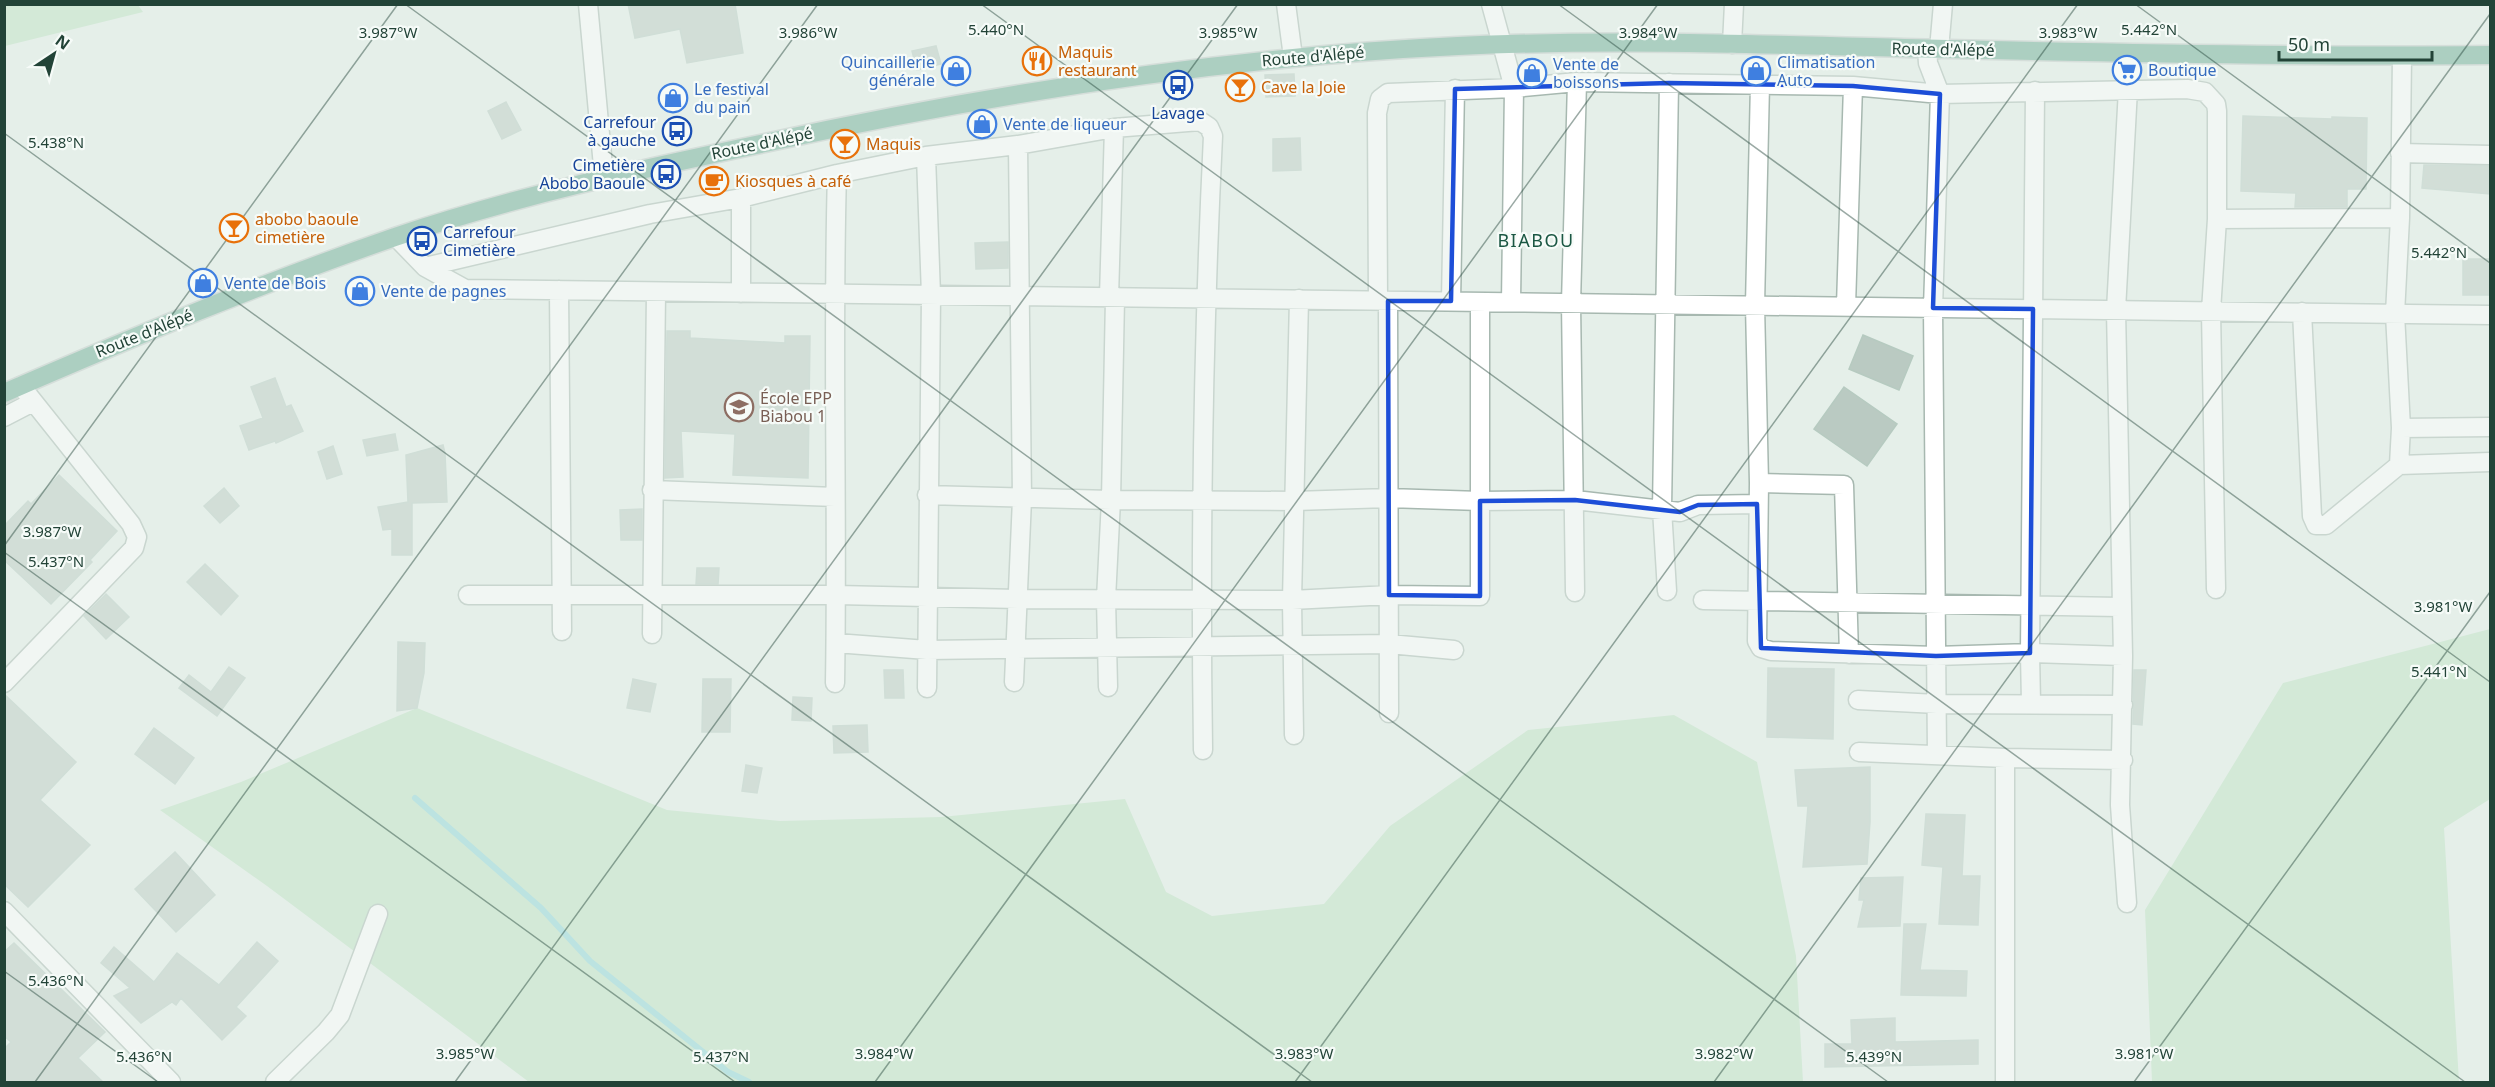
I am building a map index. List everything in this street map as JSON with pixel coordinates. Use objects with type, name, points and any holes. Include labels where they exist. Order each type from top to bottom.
[{"type":"main road","name":"Route d'Alépé","points":[[4,393],[210,306],[396,237],[604,177],[839,127],[1052,87],[1188,68],[1293,57],[1502,44],[1605,42],[2402,56],[2490,55]]},
{"type":"street","points":[[588,4],[604,177]]},
{"type":"street","points":[[1286,4],[1293,57]]},
{"type":"street","points":[[1491,4],[1514,88],[1511,302]]},
{"type":"street","points":[[1732,44],[1734,4]]},
{"type":"street","points":[[1937,754],[1933,308],[1940,94],[1928,63],[1943,4]]},
{"type":"street","points":[[2399,465],[2401,428],[2395,314],[2400,218],[2402,56]]},
{"type":"street","points":[[1575,592],[1571,303],[1577,82]]},
{"type":"street","points":[[1389,713],[1388,498],[1377,113],[1380,99],[1388,93],[1514,88],[1577,82],[1853,86],[1940,94],[2128,89],[2199,90],[2216,104],[2217,219],[2211,311],[2216,589]]},
{"type":"street","points":[[1667,591],[1662,509],[1669,82]]},
{"type":"street","points":[[1760,84],[1755,305],[1758,483],[1757,641],[1761,648],[1771,651],[1936,656],[2030,653],[2123,656]]},
{"type":"street","points":[[1846,306],[1853,86]]},
{"type":"street","points":[[1451,302],[1455,89]]},
{"type":"street","points":[[2127,903],[2120,805],[2123,760],[2123,656],[2120,606],[2116,310],[2128,89]]},
{"type":"street","points":[[2031,703],[2036,91]]},
{"type":"street","points":[[425,267],[650,214],[741,198],[837,174],[926,156],[1018,145],[1114,128],[1200,121],[1209,127],[1213,136],[1205,298],[1201,598],[1203,750]]},
{"type":"street","points":[[1108,687],[1106,599],[1111,500],[1114,128]]},
{"type":"street","points":[[1014,682],[1022,499],[1018,145]]},
{"type":"street","points":[[2400,153],[2490,155]]},
{"type":"street","points":[[926,156],[931,295],[927,495],[927,688]]},
{"type":"street","points":[[835,683],[837,595],[834,294],[837,174]]},
{"type":"street","points":[[741,198],[741,293]]},
{"type":"street","points":[[2217,219],[2400,218]]},
{"type":"street","points":[[396,237],[425,267],[465,289],[2490,315]]},
{"type":"street","points":[[559,290],[562,631]]},
{"type":"street","points":[[652,634],[656,292]]},
{"type":"street","points":[[1294,735],[1292,600],[1299,299]]},
{"type":"street","points":[[468,595],[837,595],[1019,599],[1292,600],[1389,596],[1480,596],[1480,302]]},
{"type":"street","points":[[2302,312],[2312,516],[2316,525],[2326,525],[2399,465],[2490,462]]},
{"type":"street","points":[[4,683],[134,548],[137,541],[131,524],[21,386]]},
{"type":"street","points":[[4,417],[33,402]]},
{"type":"street","points":[[2401,428],[2490,427]]},
{"type":"street","points":[[1758,483],[1844,485],[1849,654]]},
{"type":"street","points":[[652,490],[835,497]]},
{"type":"street","points":[[927,495],[1111,500],[1295,501],[1388,498],[1480,501],[1575,500],[1680,512],[1698,505],[1757,504]]},
{"type":"street","points":[[1703,600],[2120,606]]},
{"type":"street","points":[[836,643],[927,650],[1389,644],[1454,650]]},
{"type":"street","points":[[1858,700],[1937,704],[2123,705]]},
{"type":"street","points":[[1859,752],[2123,760]]},
{"type":"street","points":[[2005,758],[2005,1083]]},
{"type":"street","points":[[4,911],[171,1083]]},
{"type":"street","points":[[275,1083],[340,1015],[378,914]]},
{"type":"highlighted area","points":[[1669,83],[1853,86],[1940,94],[1933,308],[2033,309],[2030,653],[1936,656],[1761,648],[1757,504],[1698,505],[1680,512],[1575,500],[1480,501],[1480,596],[1389,595],[1388,301],[1451,301],[1455,89]]},
{"type":"green space","points":[[4,5],[138,5],[143,12],[5,46]]},
{"type":"green space","points":[[2490,629],[2490,799],[2444,828],[2459,1082],[2152,1082],[2145,910],[2283,683]]},
{"type":"green space","points":[[417,708],[667,810],[780,821],[941,817],[1125,799],[1166,892],[1212,916],[1324,904],[1390,826],[1528,730],[1674,715],[1757,762],[1796,956],[1803,1082],[529,1082],[267,886],[160,810],[241,782]]},
{"type":"building","points":[[628,4],[735,4],[743,53],[687,63],[680,29],[635,38]]},
{"type":"building","points":[[936,46],[941,64],[917,70],[912,51]]},
{"type":"building","points":[[1294,74],[1295,96],[1266,97],[1265,75]]},
{"type":"building","points":[[506,102],[521,130],[502,139],[488,111]]},
{"type":"building","points":[[2243,116],[2367,118],[2366,189],[2347,189],[2347,207],[2295,207],[2296,193],[2241,191]]},
{"type":"building","points":[[1300,138],[1301,170],[1273,171],[1273,139]]},
{"type":"building","points":[[2424,165],[2490,166],[2490,194],[2422,188]]},
{"type":"building","points":[[1008,242],[1008,268],[976,269],[975,243]]},
{"type":"building","points":[[2463,259],[2490,259],[2490,295],[2463,295]]},
{"type":"building","name":"École EPP Biabou 1","points":[[667,331],[690,331],[690,338],[785,343],[785,336],[810,336],[808,478],[733,475],[735,434],[681,431],[683,477],[665,478]]},
{"type":"building","points":[[1863,335],[1913,356],[1899,390],[1849,369]]},
{"type":"building","points":[[275,378],[286,407],[291,405],[303,431],[276,443],[275,441],[249,450],[240,426],[263,418],[251,387]]},
{"type":"building","points":[[1844,387],[1897,424],[1867,466],[1814,429]]},
{"type":"building","points":[[395,434],[398,450],[367,456],[363,440]]},
{"type":"building","points":[[443,445],[447,502],[412,503],[412,555],[392,555],[392,529],[383,530],[378,507],[408,502],[406,455]]},
{"type":"building","points":[[333,446],[342,474],[327,479],[318,452]]},
{"type":"building","points":[[59,475],[117,531],[90,560],[92,562],[51,604],[4,560],[4,526],[28,501],[31,504]]},
{"type":"building","points":[[224,488],[239,506],[220,523],[204,506]]},
{"type":"building","points":[[642,509],[642,540],[621,540],[620,510]]},
{"type":"building","points":[[205,564],[238,596],[221,615],[187,582]]},
{"type":"building","points":[[697,568],[719,568],[718,584],[696,584]]},
{"type":"building","points":[[106,594],[129,617],[106,639],[84,616]]},
{"type":"building","points":[[398,642],[425,643],[424,673],[417,708],[397,711]]},
{"type":"building","points":[[229,667],[245,678],[217,716],[179,688],[189,675],[211,692]]},
{"type":"building","points":[[1768,668],[1834,669],[1833,739],[1767,737]]},
{"type":"building","points":[[884,670],[903,670],[904,698],[885,698]]},
{"type":"building","points":[[2134,670],[2146,670],[2142,725],[2133,724]]},
{"type":"building","points":[[633,679],[656,684],[650,712],[627,708]]},
{"type":"building","points":[[703,679],[731,679],[730,732],[702,732]]},
{"type":"building","points":[[4,694],[76,762],[40,800],[90,845],[28,907],[4,884]]},
{"type":"building","points":[[793,697],[812,698],[811,721],[792,720]]},
{"type":"building","points":[[867,725],[868,752],[834,753],[833,726]]},
{"type":"building","points":[[154,728],[194,758],[175,784],[135,754]]},
{"type":"building","points":[[746,765],[762,768],[757,793],[742,791]]},
{"type":"building","points":[[1870,767],[1867,864],[1803,867],[1808,806],[1798,806],[1795,770]]},
{"type":"building","points":[[1926,814],[1965,815],[1962,876],[1980,876],[1978,925],[1939,924],[1943,867],[1922,865]]},
{"type":"building","points":[[175,852],[215,895],[176,932],[135,889]]},
{"type":"building","points":[[1903,877],[1900,926],[1858,927],[1864,900],[1859,900],[1861,878]]},
{"type":"building","points":[[1904,924],[1926,924],[1920,970],[1967,971],[1966,996],[1901,995]]},
{"type":"building","points":[[257,942],[278,961],[236,1007],[246,1016],[222,1040],[181,998],[176,1005],[172,1002],[141,1023],[114,996],[130,988],[101,963],[114,947],[154,982],[177,953],[219,985]]},
{"type":"building","points":[[14,943],[105,1032],[78,1058],[104,1083],[4,1083],[4,1049],[11,1042],[4,1036],[4,952]]},
{"type":"building","points":[[1895,1018],[1895,1042],[1978,1040],[1978,1064],[1825,1067],[1825,1044],[1852,1044],[1851,1020]]},
{"type":"waterway","points":[[415,798],[541,908],[590,961],[728,1072],[749,1082]]},
{"type":"place","name":"Maquis restaurant","points":[[1037,61]]},
{"type":"place","name":"Boutique","points":[[2127,70]]},
{"type":"place","name":"Quincaillerie générale","points":[[956,71]]},
{"type":"place","name":"Climatisation Auto","points":[[1756,71]]},
{"type":"place","name":"Vente de boissons","points":[[1532,73]]},
{"type":"place","name":"Lavage","points":[[1178,85]]},
{"type":"place","name":"Cave la Joie","points":[[1240,87]]},
{"type":"place","name":"Le festival du pain","points":[[673,98]]},
{"type":"place","name":"Vente de liqueur","points":[[982,124]]},
{"type":"place","name":"Carrefour à gauche","points":[[677,131]]},
{"type":"place","name":"Maquis","points":[[845,144]]},
{"type":"place","name":"Cimetière Abobo Baoule","points":[[666,174]]},
{"type":"place","name":"Kiosques à café","points":[[714,181]]},
{"type":"place","name":"abobo baoule cimetière","points":[[234,228]]},
{"type":"place","name":"Carrefour Cimetière","points":[[422,241]]},
{"type":"place","name":"Vente de Bois","points":[[203,283]]},
{"type":"place","name":"Vente de pagnes","points":[[360,291]]},
{"type":"place","name":"École EPP Biabou 1","points":[[739,407]]},
{"type":"district","name":"BIABOU","points":[[1536,240]]}]
